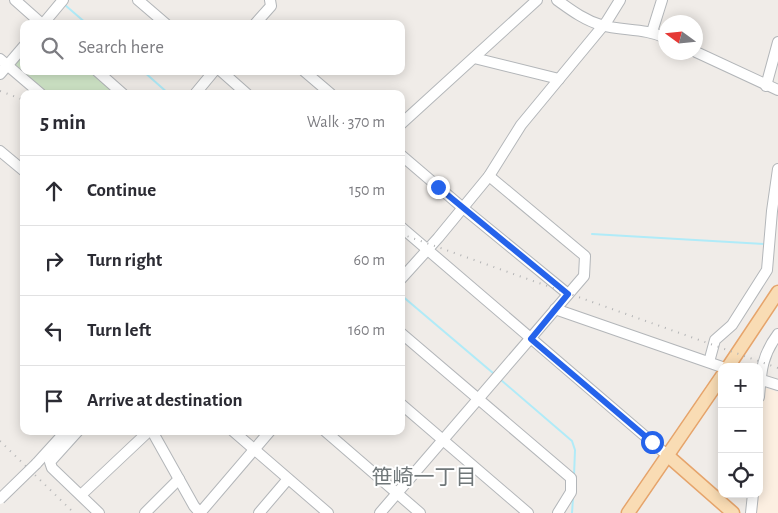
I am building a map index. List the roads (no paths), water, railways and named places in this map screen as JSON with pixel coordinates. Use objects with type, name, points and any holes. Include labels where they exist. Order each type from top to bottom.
[{"type":"main road","points":[[731,363],[778,292]]},
{"type":"main road","points":[[628,513],[718,382]]},
{"type":"main road","points":[[667,455],[733,513]]},
{"type":"street","points":[[15,0],[38,20]]},
{"type":"street","points":[[46,20],[63,0]]},
{"type":"street","points":[[138,0],[161,20]]},
{"type":"street","points":[[259,20],[271,6],[270,0]]},
{"type":"street","points":[[405,120],[537,0]]},
{"type":"street","points":[[557,0],[582,17],[602,26],[652,32],[658,35]]},
{"type":"street","points":[[405,275],[489,176],[521,125],[607,21],[620,0]]},
{"type":"street","points":[[652,32],[662,0]]},
{"type":"street","points":[[766,86],[778,42]]},
{"type":"street","points":[[0,74],[4,62],[20,49]]},
{"type":"street","points":[[703,55],[778,90]]},
{"type":"street","points":[[474,58],[559,79]]},
{"type":"street","points":[[4,62],[36,90]]},
{"type":"street","points":[[102,75],[118,90]]},
{"type":"street","points":[[198,90],[211,75]]},
{"type":"street","points":[[226,75],[242,90]]},
{"type":"street","points":[[309,75],[326,90]]},
{"type":"street","points":[[0,150],[20,168]]},
{"type":"street","points":[[405,158],[568,294]]},
{"type":"street","points":[[709,362],[715,340],[732,325],[767,270],[778,169]]},
{"type":"street","points":[[380,513],[584,276],[585,256],[489,176]]},
{"type":"street","points":[[405,231],[667,455]]},
{"type":"street","points":[[555,309],[718,365]]},
{"type":"street","points":[[763,364],[765,354],[778,334]]},
{"type":"street","points":[[405,336],[571,478],[571,492],[558,513]]},
{"type":"street","points":[[763,380],[778,385]]},
{"type":"street","points":[[405,408],[528,513]]},
{"type":"street","points":[[0,499],[62,435]]},
{"type":"street","points":[[74,435],[50,462],[52,468],[98,513]]},
{"type":"street","points":[[81,495],[147,435]]},
{"type":"street","points":[[153,435],[194,506],[200,513],[267,435]]},
{"type":"street","points":[[237,435],[323,511]]},
{"type":"street","points":[[330,435],[420,513]]},
{"type":"street","points":[[145,513],[179,478]]},
{"type":"street","points":[[259,513],[288,479]]},
{"type":"street","points":[[751,513],[753,498]]},
{"type":"waterway","points":[[65,5],[82,20]]},
{"type":"waterway","points":[[148,75],[164,90]]},
{"type":"waterway","points":[[592,234],[765,244]]},
{"type":"waterway","points":[[405,298],[493,373]]},
{"type":"waterway","points":[[501,380],[572,441],[575,450],[574,476]]},
{"type":"waterway","points":[[572,513],[573,498]]},
{"type":"railway","points":[[0,91],[20,98]]},
{"type":"railway","points":[[405,235],[778,368]]},
{"type":"railway","points":[[0,441],[74,513]]},
{"type":"district","name":"笹崎一丁目","points":[[424,477]]}]
